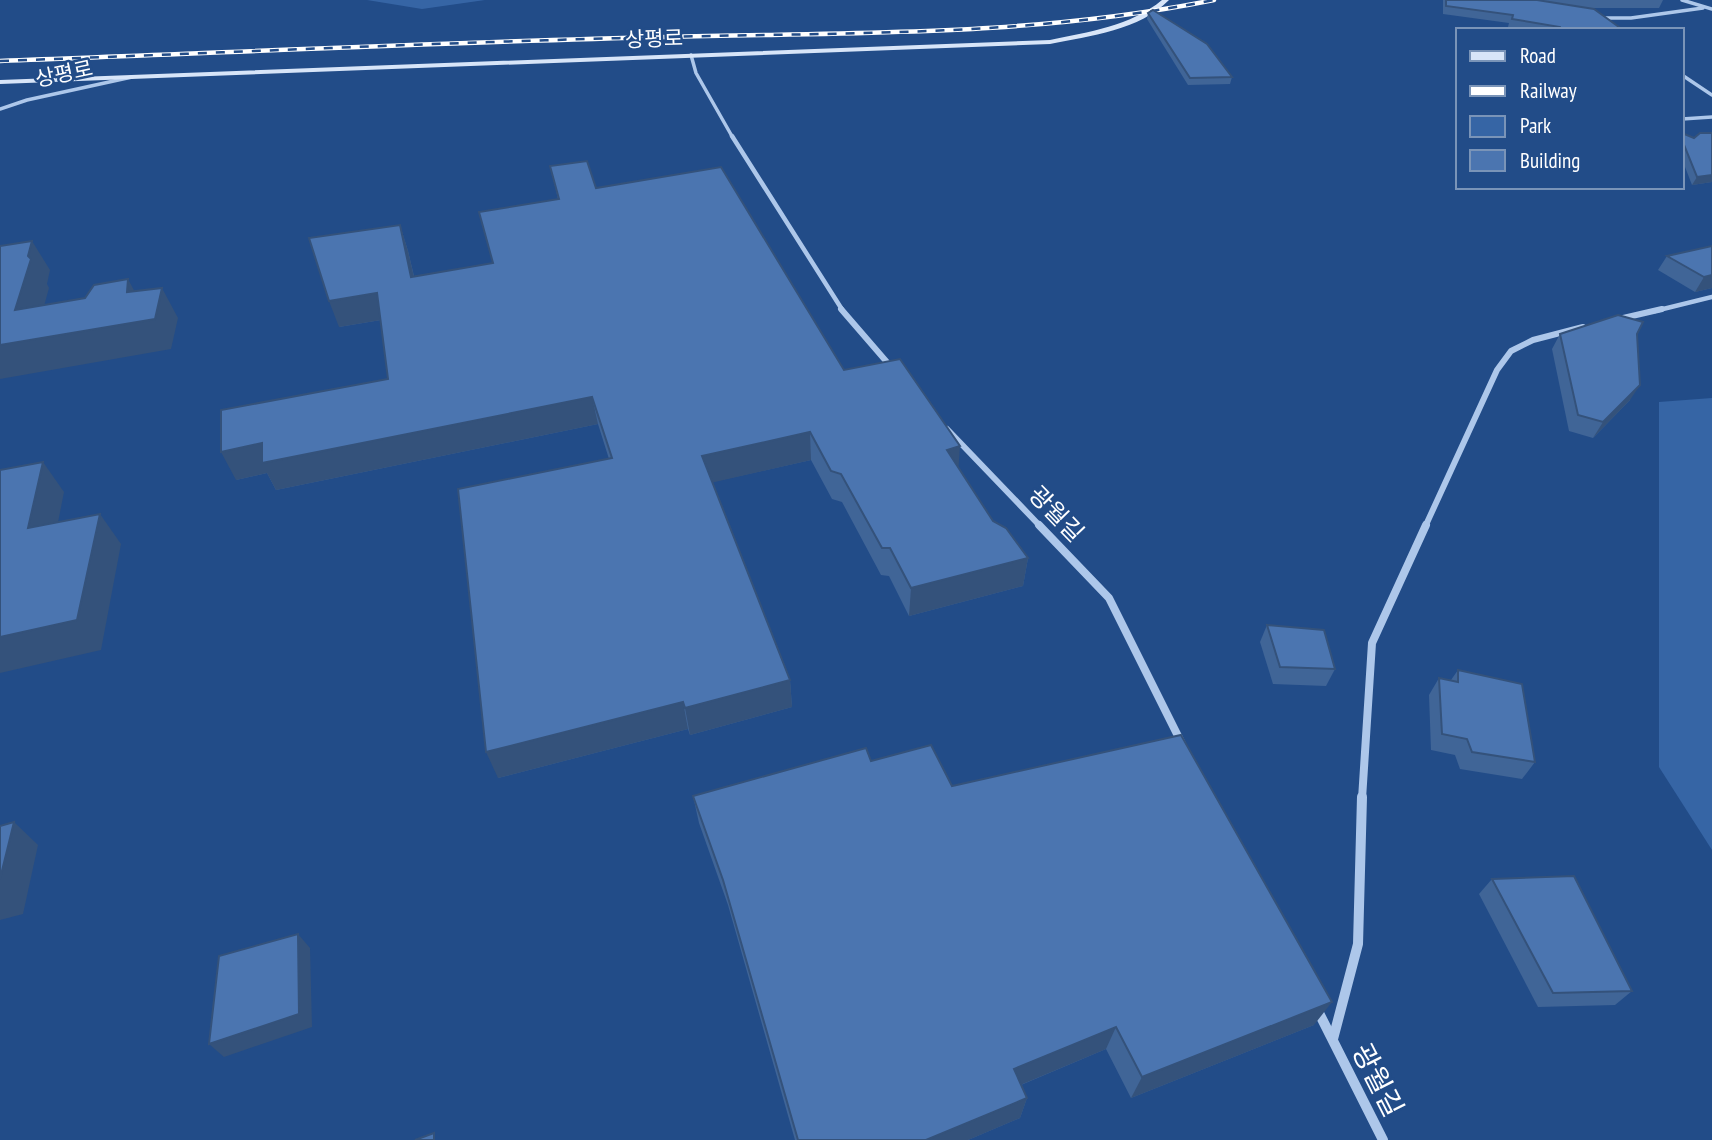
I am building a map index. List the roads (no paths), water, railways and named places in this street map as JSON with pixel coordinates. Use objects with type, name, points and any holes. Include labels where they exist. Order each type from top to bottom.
[{"type":"main road","name":"상평로","points":[[0,82],[1050,42],[1093,34],[1126,23],[1166,0]]},
{"type":"street","points":[[1682,0],[1712,9]]},
{"type":"street","points":[[1591,17],[1642,17],[1703,8]]},
{"type":"street","points":[[1605,18],[1612,24]]},
{"type":"street","points":[[691,55],[696,73],[736,143],[837,304],[896,373]]},
{"type":"street","points":[[1684,76],[1712,95]]},
{"type":"street","name":"상평로","points":[[0,109],[27,100],[135,77]]},
{"type":"street","points":[[1684,119],[1712,117]]},
{"type":"street","points":[[1610,321],[1712,297]]},
{"type":"street","name":"광월길","points":[[1332,1040],[1358,944],[1363,773],[1372,643],[1497,370],[1511,351],[1533,340],[1596,324]]},
{"type":"street","name":"광월길","points":[[940,422],[1109,598],[1189,758]]},
{"type":"street","name":"광월길","points":[[1314,1003],[1383,1140]]},
{"type":"railway","points":[[0,61],[500,42],[941,31],[1077,21],[1214,0]]}]
